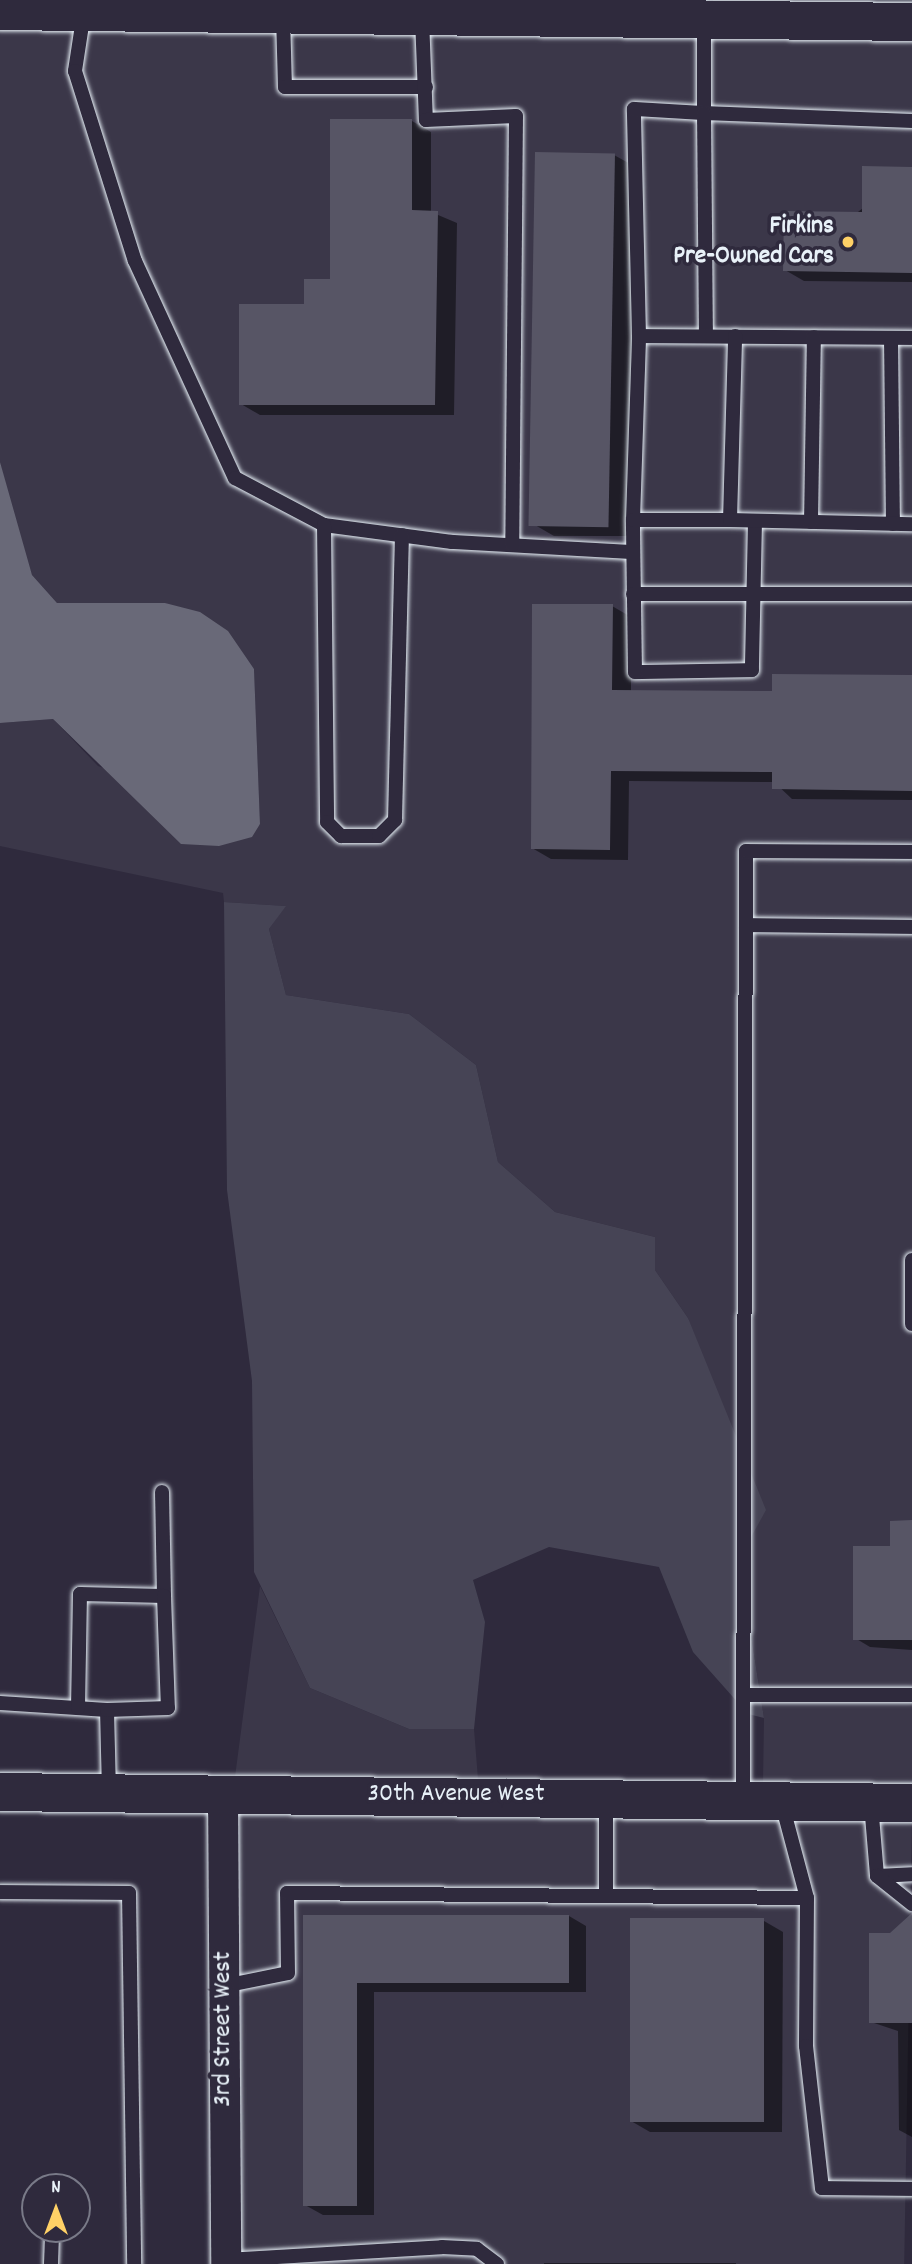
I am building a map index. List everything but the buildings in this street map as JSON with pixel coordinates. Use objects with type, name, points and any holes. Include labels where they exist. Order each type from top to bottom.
[{"type":"street","points":[[0,11],[84,12],[283,7],[422,17],[912,22]]},
{"type":"street","name":"30th Avenue West","points":[[0,1792],[606,1796],[912,1803]]},
{"type":"street","name":"3rd Street West","points":[[223,1794],[226,2262]]},
{"type":"lane","points":[[283,7],[285,87],[426,87]]},
{"type":"lane","points":[[84,12],[75,71],[135,261],[235,478],[324,525],[402,536],[633,552]]},
{"type":"lane","points":[[422,17],[426,120],[516,116],[512,545]]},
{"type":"lane","points":[[704,19],[706,335]]},
{"type":"lane","points":[[755,522],[752,670],[635,671],[633,520],[639,336],[634,109],[912,121]]},
{"type":"lane","points":[[639,336],[912,338]]},
{"type":"lane","points":[[730,520],[735,336]]},
{"type":"lane","points":[[811,522],[814,337]]},
{"type":"lane","points":[[891,338],[893,524]]},
{"type":"lane","points":[[633,520],[912,524]]},
{"type":"lane","points":[[324,525],[327,822],[341,836],[379,836],[395,820],[402,536]]},
{"type":"lane","points":[[633,594],[912,594]]},
{"type":"lane","points":[[743,1798],[746,850],[912,852]]},
{"type":"lane","points":[[746,925],[912,927]]},
{"type":"lane","points":[[912,1261],[912,1324]]},
{"type":"lane","points":[[0,1703],[107,1710],[168,1707],[162,1492]]},
{"type":"lane","points":[[78,1708],[80,1594],[164,1596]]},
{"type":"lane","points":[[743,1695],[912,1695]]},
{"type":"lane","points":[[107,1710],[109,1793]]},
{"type":"lane","points":[[606,1796],[606,1896]]},
{"type":"lane","points":[[781,1799],[807,1898],[806,2046],[822,2188],[912,2189]]},
{"type":"lane","points":[[871,1803],[877,1876],[912,1904]]},
{"type":"lane","points":[[877,1876],[912,1874]]},
{"type":"lane","points":[[0,1892],[130,1893],[134,2264]]},
{"type":"lane","points":[[224,1986],[288,1973],[287,1893],[807,1898]]},
{"type":"lane","points":[[51,2264],[52,2243]]},
{"type":"lane","points":[[226,2262],[442,2246],[477,2249],[497,2264]]},
{"type":"shaded area","points":[[713,0],[912,0],[912,8],[713,5]]},
{"type":"shaded area","points":[[0,28],[912,42],[912,1787],[763,1782],[764,1718],[739,1559],[688,1318],[655,1270],[655,1237],[555,1212],[498,1162],[476,1065],[409,1014],[286,995],[269,929],[285,906],[224,902],[223,893],[0,846],[0,723],[53,719],[98,766],[260,825],[254,669],[165,603],[57,603],[32,575],[17,537],[0,462]]},
{"type":"shaded area","points":[[224,902],[286,906],[269,929],[286,995],[409,1014],[476,1065],[498,1162],[555,1212],[655,1237],[655,1270],[688,1318],[766,1510],[739,1559],[764,1718],[748,1714],[693,1652],[659,1567],[549,1547],[473,1580],[485,1622],[474,1729],[409,1729],[310,1688],[254,1572],[252,1381],[227,1190]]},
{"type":"shaded area","points":[[260,1586],[310,1688],[409,1729],[474,1729],[478,1779],[235,1777]]},
{"type":"shaded area","points":[[238,1811],[912,1823],[904,2264],[230,2264]]},
{"type":"water","points":[[0,462],[32,575],[57,603],[165,603],[200,612],[228,631],[254,669],[260,824],[252,837],[219,846],[181,844],[53,719],[0,723]]},
{"type":"place","name":"Firkins Pre-Owned Cars","points":[[848,242]]}]
